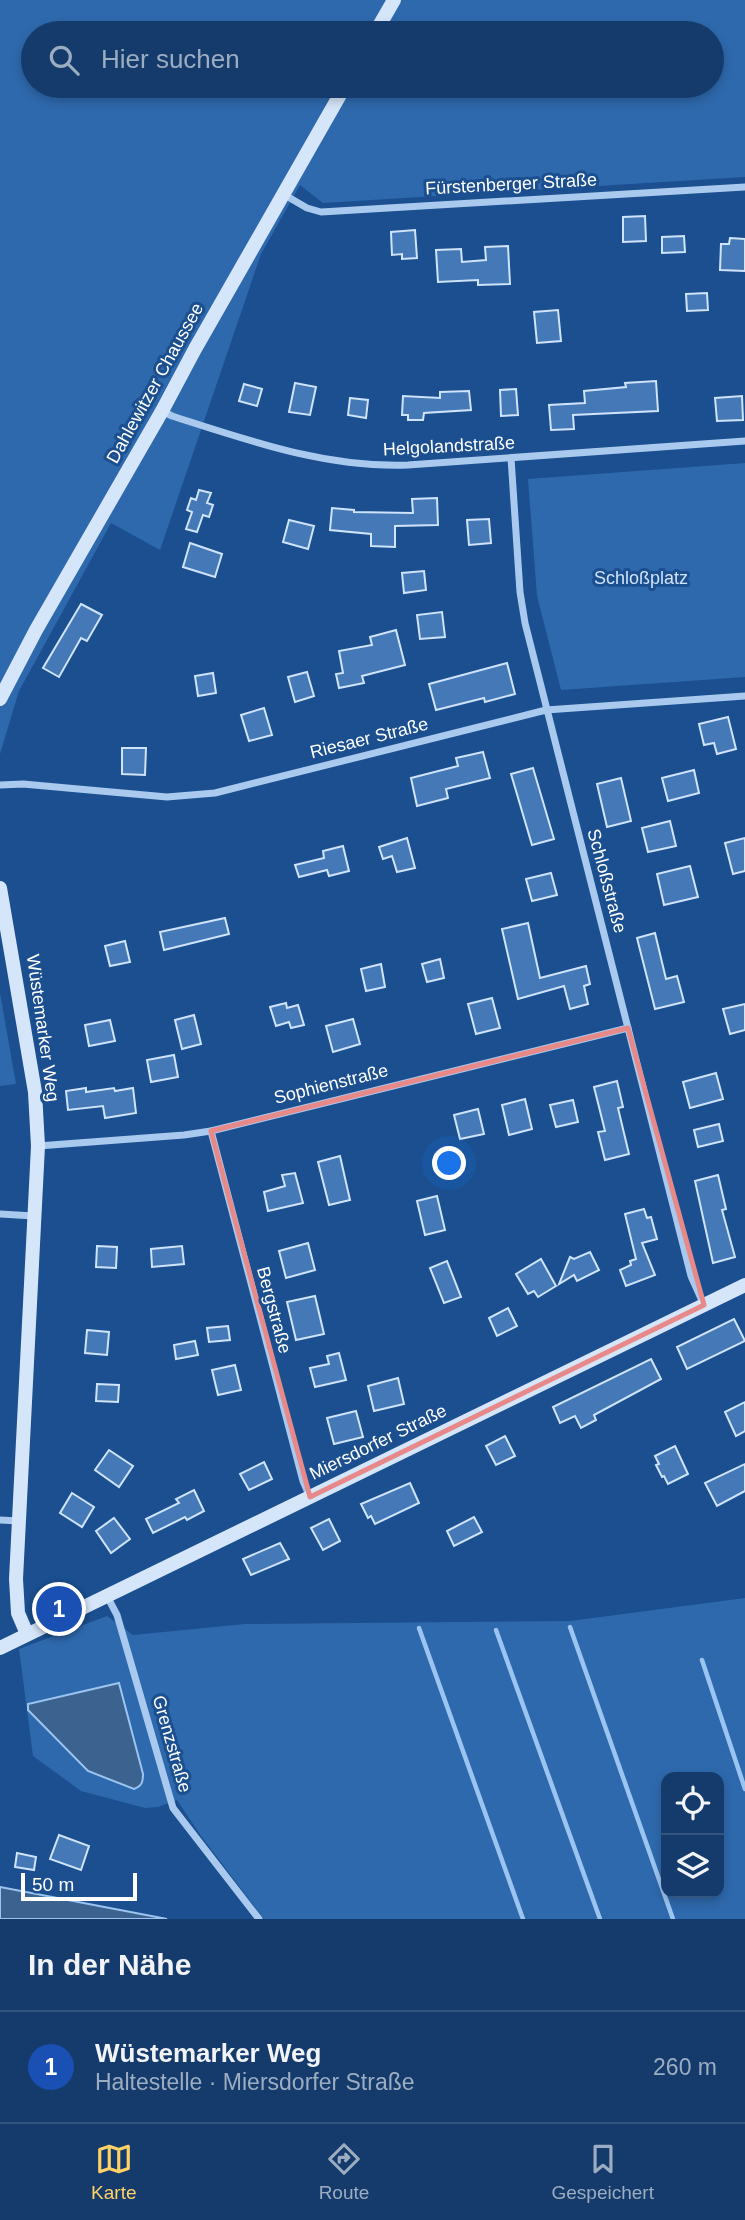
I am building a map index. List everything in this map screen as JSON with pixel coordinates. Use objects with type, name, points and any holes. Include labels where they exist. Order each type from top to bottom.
[{"type":"main road","points":[[382,21],[394,0]]},
{"type":"main road","name":"Dahlewitzer Chaussee","points":[[0,699],[36,630],[338,98]]},
{"type":"main road","name":"Wüstemarker Weg","points":[[0,888],[35,1092],[38,1146],[16,1602],[27,1634]]},
{"type":"main road","name":"Miersdorfer Straße","points":[[0,1648],[745,1285]]},
{"type":"street","name":"Fürstenberger Straße","points":[[283,194],[307,208],[321,212],[745,187]]},
{"type":"street","name":"Helgolandstraße","points":[[162,411],[289,452],[342,463],[390,466],[745,441]]},
{"type":"street","name":"Schloßstraße","points":[[510,458],[520,592],[525,623],[691,1276],[704,1305]]},
{"type":"street","name":"Riesaer Straße","points":[[0,785],[167,797],[191,796],[215,793],[547,710],[745,696]]},
{"type":"street","name":"Sophienstraße","points":[[38,1146],[211,1131],[628,1028]]},
{"type":"street","name":"Bergstraße","points":[[211,1131],[303,1481],[310,1497]]},
{"type":"street","points":[[0,1214],[35,1216]]},
{"type":"street","points":[[0,1520],[19,1521]]},
{"type":"street","name":"Grenzstraße","points":[[107,1596],[117,1615],[173,1808],[259,1919]]},
{"type":"highlighted area","points":[[628,1028],[704,1305],[310,1497],[211,1131]]},
{"type":"green space","points":[[0,0],[745,0],[745,177],[323,203],[300,185],[261,254],[160,550],[111,523],[19,691],[0,754]]},
{"type":"green space","name":"Schloßplatz","points":[[745,463],[745,677],[561,690],[537,596],[528,479]]},
{"type":"green space","points":[[0,993],[16,1084],[0,1086]]},
{"type":"green space","points":[[745,1598],[745,1919],[264,1919],[177,1800],[158,1807],[145,1808],[81,1791],[33,1756],[19,1649],[107,1616],[133,1635],[245,1624],[570,1621]]},
{"type":"shaded area","points":[[119,1683],[143,1774],[139,1787],[134,1789],[88,1771],[28,1710],[28,1704]]},
{"type":"shaded area","points":[[0,1887],[167,1919],[0,1919]]},
{"type":"building","points":[[645,216],[646,241],[623,242],[623,217]]},
{"type":"building","points":[[415,230],[417,258],[402,259],[402,254],[392,255],[391,232]]},
{"type":"building","points":[[684,236],[685,252],[662,253],[662,237]]},
{"type":"building","points":[[730,238],[745,239],[745,271],[720,270],[721,244],[729,244]]},
{"type":"building","points":[[508,246],[510,284],[478,285],[478,280],[438,282],[436,250],[461,249],[462,262],[486,260],[485,247]]},
{"type":"building","points":[[707,293],[708,310],[687,311],[686,294]]},
{"type":"building","points":[[558,310],[561,341],[537,343],[534,312]]},
{"type":"building","points":[[656,381],[658,411],[573,415],[574,429],[551,430],[549,405],[585,403],[584,391],[626,387],[625,383]]},
{"type":"building","points":[[295,383],[316,387],[310,415],[289,412]]},
{"type":"building","points":[[244,384],[262,389],[257,406],[239,401]]},
{"type":"building","points":[[516,389],[518,415],[501,416],[500,390]]},
{"type":"building","points":[[469,391],[471,410],[424,413],[423,420],[408,420],[408,415],[402,415],[403,396],[440,398],[440,392]]},
{"type":"building","points":[[742,396],[743,420],[717,421],[715,398]]},
{"type":"building","points":[[350,398],[368,400],[366,418],[348,415]]},
{"type":"building","points":[[199,490],[211,493],[207,503],[213,505],[209,517],[203,515],[197,532],[186,529],[192,512],[187,510],[191,498],[196,500]]},
{"type":"building","points":[[437,498],[438,525],[395,526],[395,547],[371,546],[371,534],[330,530],[332,508],[354,512],[413,513],[412,499]]},
{"type":"building","points":[[489,519],[491,543],[469,545],[467,520]]},
{"type":"building","points":[[289,520],[314,526],[308,549],[283,542]]},
{"type":"building","points":[[190,543],[222,554],[215,577],[183,567]]},
{"type":"building","points":[[424,571],[426,590],[404,593],[402,573]]},
{"type":"building","points":[[81,604],[102,615],[87,641],[81,638],[59,677],[43,668]]},
{"type":"building","points":[[442,612],[445,637],[420,639],[417,615]]},
{"type":"building","points":[[396,630],[405,665],[362,676],[364,683],[339,688],[336,674],[343,673],[339,651],[372,645],[370,637]]},
{"type":"building","points":[[507,663],[515,694],[485,702],[484,698],[436,710],[429,684]]},
{"type":"building","points":[[307,672],[314,696],[295,702],[288,677]]},
{"type":"building","points":[[213,673],[216,693],[198,696],[195,676]]},
{"type":"building","points":[[264,708],[272,735],[249,741],[241,715]]},
{"type":"building","points":[[728,717],[736,749],[717,754],[714,743],[704,745],[699,724]]},
{"type":"building","points":[[122,748],[146,748],[145,775],[122,774]]},
{"type":"building","points":[[483,752],[490,778],[446,789],[448,798],[417,806],[411,778],[458,766],[456,758]]},
{"type":"building","points":[[533,768],[554,839],[532,845],[511,774]]},
{"type":"building","points":[[694,770],[699,793],[668,801],[662,778]]},
{"type":"building","points":[[621,778],[631,821],[607,827],[597,784]]},
{"type":"building","points":[[670,821],[676,846],[648,852],[642,828]]},
{"type":"building","points":[[407,838],[415,868],[397,872],[392,856],[383,859],[379,847]]},
{"type":"building","points":[[745,838],[745,871],[733,874],[725,843]]},
{"type":"building","points":[[343,846],[349,871],[329,876],[327,870],[299,877],[295,865],[324,858],[323,851]]},
{"type":"building","points":[[690,866],[698,897],[664,905],[657,874]]},
{"type":"building","points":[[551,873],[557,895],[532,901],[526,879]]},
{"type":"building","points":[[225,918],[229,934],[164,950],[160,932]]},
{"type":"building","points":[[528,923],[540,978],[586,966],[590,984],[584,986],[588,1004],[570,1009],[564,986],[518,999],[502,929]]},
{"type":"building","points":[[655,933],[666,979],[677,976],[684,1002],[655,1009],[637,938]]},
{"type":"building","points":[[125,941],[130,962],[110,966],[105,946]]},
{"type":"building","points":[[440,959],[444,978],[427,982],[422,964]]},
{"type":"building","points":[[381,964],[385,987],[366,991],[361,969]]},
{"type":"building","points":[[492,998],[500,1028],[476,1034],[468,1004]]},
{"type":"building","points":[[286,1003],[287,1008],[298,1005],[304,1025],[291,1028],[289,1022],[276,1026],[270,1007]]},
{"type":"building","points":[[745,1004],[745,1030],[730,1034],[723,1009]]},
{"type":"building","points":[[194,1015],[201,1044],[182,1049],[175,1020]]},
{"type":"building","points":[[353,1019],[360,1044],[333,1052],[326,1026]]},
{"type":"building","points":[[110,1020],[115,1041],[89,1046],[85,1025]]},
{"type":"building","points":[[174,1055],[178,1077],[151,1082],[147,1060]]},
{"type":"building","points":[[716,1073],[723,1099],[690,1108],[683,1082]]},
{"type":"building","points":[[617,1081],[623,1107],[618,1108],[629,1154],[605,1160],[598,1132],[605,1131],[594,1087]]},
{"type":"building","points":[[86,1088],[86,1092],[133,1088],[136,1113],[105,1118],[103,1106],[68,1110],[66,1091]]},
{"type":"building","points":[[525,1099],[532,1129],[509,1135],[502,1105]]},
{"type":"building","points":[[573,1100],[578,1122],[556,1127],[550,1105]]},
{"type":"building","points":[[478,1109],[484,1134],[460,1139],[454,1115]]},
{"type":"building","points":[[719,1124],[723,1141],[698,1147],[694,1130]]},
{"type":"building","points":[[340,1156],[350,1200],[329,1205],[318,1162]]},
{"type":"building","points":[[295,1173],[303,1203],[268,1211],[264,1192],[285,1186],[282,1175]]},
{"type":"building","points":[[718,1175],[726,1209],[722,1210],[735,1257],[713,1263],[695,1181]]},
{"type":"building","points":[[437,1196],[445,1230],[425,1235],[417,1201]]},
{"type":"building","points":[[644,1209],[647,1218],[651,1217],[657,1239],[642,1243],[655,1275],[626,1286],[620,1270],[631,1265],[630,1261],[636,1259],[625,1214]]},
{"type":"building","points":[[308,1243],[315,1270],[286,1278],[279,1251]]},
{"type":"building","points":[[97,1246],[117,1247],[116,1268],[96,1267]]},
{"type":"building","points":[[182,1246],[184,1264],[152,1267],[151,1249]]},
{"type":"building","points":[[590,1252],[599,1270],[577,1281],[574,1275],[559,1284],[570,1257],[574,1259]]},
{"type":"building","points":[[541,1259],[556,1286],[538,1297],[534,1291],[528,1294],[516,1274]]},
{"type":"building","points":[[447,1261],[461,1297],[444,1303],[430,1268]]},
{"type":"building","points":[[315,1296],[324,1334],[296,1340],[287,1302]]},
{"type":"building","points":[[508,1308],[517,1326],[497,1336],[489,1318]]},
{"type":"building","points":[[734,1319],[745,1341],[687,1369],[677,1347]]},
{"type":"building","points":[[228,1326],[230,1340],[209,1342],[207,1328]]},
{"type":"building","points":[[87,1330],[109,1332],[107,1355],[85,1353]]},
{"type":"building","points":[[195,1341],[198,1355],[176,1359],[174,1345]]},
{"type":"building","points":[[339,1353],[346,1380],[315,1387],[310,1368],[329,1364],[327,1356]]},
{"type":"building","points":[[651,1359],[661,1379],[594,1415],[596,1420],[581,1428],[575,1416],[560,1423],[553,1407]]},
{"type":"building","points":[[235,1365],[241,1390],[218,1395],[212,1370]]},
{"type":"building","points":[[398,1378],[404,1404],[374,1411],[368,1386]]},
{"type":"building","points":[[97,1384],[119,1385],[118,1402],[96,1401]]},
{"type":"building","points":[[745,1402],[745,1431],[736,1436],[725,1412]]},
{"type":"building","points":[[356,1411],[363,1437],[334,1444],[327,1418]]},
{"type":"building","points":[[505,1436],[515,1456],[496,1465],[486,1446]]},
{"type":"building","points":[[675,1446],[688,1474],[668,1484],[656,1465],[659,1464],[655,1456]]},
{"type":"building","points":[[109,1450],[133,1466],[119,1487],[95,1470]]},
{"type":"building","points":[[264,1462],[272,1479],[249,1490],[240,1474]]},
{"type":"building","points":[[745,1464],[745,1491],[717,1506],[705,1483]]},
{"type":"building","points":[[410,1483],[419,1503],[375,1524],[371,1516],[368,1518],[361,1504]]},
{"type":"building","points":[[194,1490],[204,1511],[153,1533],[146,1519],[179,1503],[176,1499]]},
{"type":"building","points":[[72,1493],[94,1507],[82,1527],[60,1513]]},
{"type":"building","points":[[474,1517],[482,1532],[454,1546],[447,1531]]},
{"type":"building","points":[[114,1518],[130,1539],[111,1553],[96,1531]]},
{"type":"building","points":[[329,1519],[340,1541],[323,1550],[311,1528]]},
{"type":"building","points":[[280,1543],[289,1559],[251,1575],[243,1559]]},
{"type":"building","points":[[59,1835],[89,1846],[81,1870],[50,1859]]},
{"type":"building","points":[[17,1853],[36,1857],[34,1870],[15,1867]]},
{"type":"waterway","points":[[570,1627],[673,1919]]},
{"type":"waterway","points":[[419,1628],[523,1919]]},
{"type":"waterway","points":[[496,1630],[600,1919]]},
{"type":"waterway","points":[[702,1660],[745,1789]]},
{"type":"place","name":"Wüstemarker Weg","points":[[59,1609]]}]
